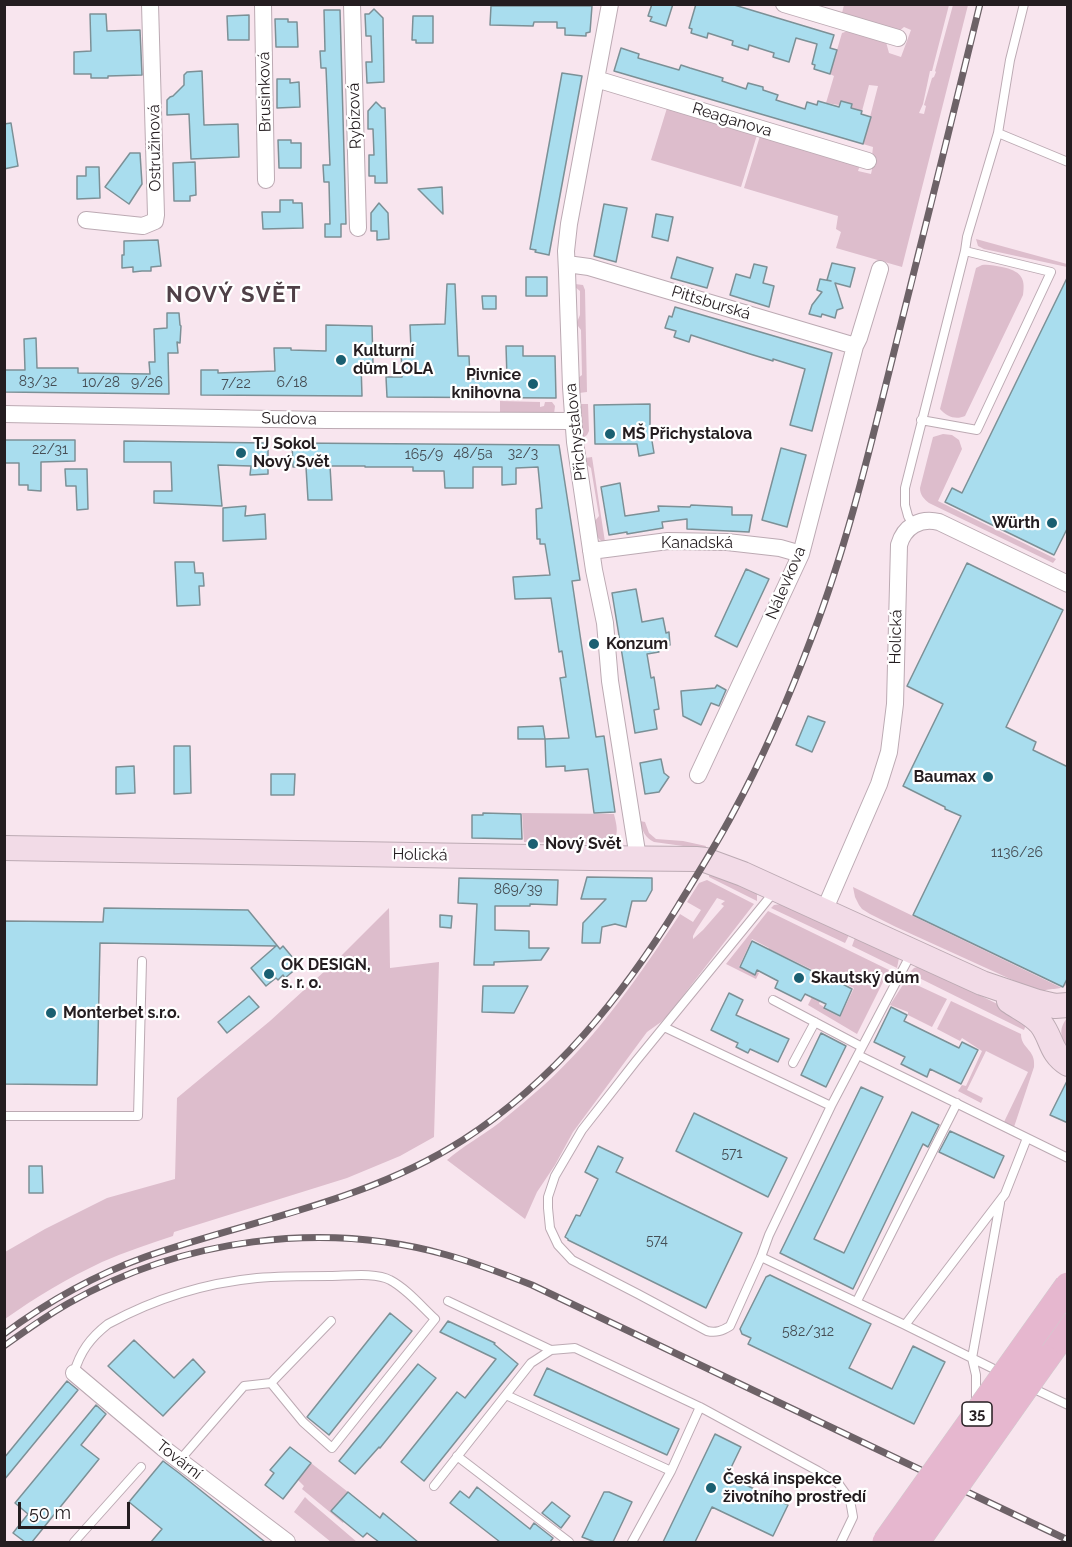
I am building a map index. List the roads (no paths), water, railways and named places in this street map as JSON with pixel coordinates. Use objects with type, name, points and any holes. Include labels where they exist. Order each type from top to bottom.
[{"type":"main road","name":"35","points":[[886,1542],[1068,1286]]},
{"type":"main road","name":"35","points":[[923,1542],[1068,1327]]},
{"type":"street","name":"Ostružinová","points":[[86,220],[143,226],[155,221],[150,4]]},
{"type":"street","name":"Brusinková","points":[[263,4],[266,180]]},
{"type":"street","name":"Rybízová","points":[[352,4],[358,228]]},
{"type":"street","name":"Přichystalova","points":[[610,4],[569,224],[567,264],[573,421],[591,551],[606,630],[610,681],[638,858]]},
{"type":"street","points":[[784,4],[898,38]]},
{"type":"street","name":"Reaganova","points":[[596,79],[868,160]]},
{"type":"street","name":"Pittsburská","points":[[567,264],[589,267],[855,346]]},
{"type":"street","name":"Nálevkova","points":[[698,775],[801,554],[855,346],[880,269]]},
{"type":"street","name":"Sudova","points":[[4,414],[325,420],[573,421]]},
{"type":"street","points":[[913,525],[930,520],[939,522],[1068,584]]},
{"type":"street","name":"Holická","points":[[824,911],[887,761],[894,712],[899,545],[903,534],[913,525]]},
{"type":"street","name":"Kanadská","points":[[591,551],[668,541],[728,542],[780,548],[801,554]]},
{"type":"street","name":"Holická","points":[[4,848],[705,860],[743,874],[990,989],[1036,1020],[1045,1029],[1058,1056],[1068,1064]]},
{"type":"street","name":"Holická","points":[[971,979],[1038,1002],[1068,1006]]},
{"type":"street","name":"Holická","points":[[1052,1046],[1050,1032],[1052,1022],[1057,1013],[1068,1006]]},
{"type":"street","name":"Tovární","points":[[74,1373],[179,1461],[287,1542]]},
{"type":"lane","points":[[913,525],[905,505],[904,492],[967,237],[998,133],[1010,60],[1024,4]]},
{"type":"lane","points":[[998,133],[1068,162]]},
{"type":"lane","points":[[921,420],[976,430],[1051,272],[965,251]]},
{"type":"lane","points":[[776,889],[582,1130],[555,1176],[548,1197],[550,1228],[564,1253],[581,1266],[707,1332],[716,1333],[730,1326],[769,1235],[831,1106],[912,951]]},
{"type":"lane","points":[[4,1116],[138,1116],[142,961]]},
{"type":"lane","points":[[773,1000],[815,1022],[860,1051],[957,1103],[1068,1158]]},
{"type":"lane","points":[[793,1063],[815,1022]]},
{"type":"lane","points":[[664,1027],[831,1106]]},
{"type":"lane","points":[[857,1301],[957,1103]]},
{"type":"lane","points":[[905,1325],[1005,1194],[1027,1138]]},
{"type":"lane","points":[[968,1443],[976,1405],[976,1375],[972,1358],[1001,1200]]},
{"type":"lane","points":[[761,1257],[857,1301],[1012,1378]]},
{"type":"lane","points":[[74,1373],[81,1352],[108,1324],[174,1295],[226,1282],[293,1276],[366,1275],[388,1279],[435,1319],[332,1448],[303,1422],[271,1383]]},
{"type":"lane","points":[[448,1301],[551,1350]]},
{"type":"lane","points":[[179,1461],[244,1386],[271,1383],[331,1321]]},
{"type":"lane","points":[[434,1486],[531,1363],[551,1350],[576,1348],[700,1407],[838,1483],[850,1500],[853,1516],[841,1542]]},
{"type":"lane","points":[[1022,1383],[1068,1405]]},
{"type":"lane","points":[[506,1395],[671,1471]]},
{"type":"lane","points":[[632,1542],[671,1471],[700,1407]]},
{"type":"lane","points":[[964,1464],[966,1454]]},
{"type":"lane","points":[[457,1456],[569,1542]]},
{"type":"lane","points":[[74,1542],[141,1467]]},
{"type":"lane","points":[[911,1542],[923,1540],[923,1542]]},
{"type":"railway","points":[[4,1334],[72,1290],[126,1264],[348,1195],[426,1161],[463,1140],[496,1117],[556,1064],[584,1035],[634,973],[720,837],[744,791],[786,702],[825,600],[866,464],[980,4]]},
{"type":"railway","points":[[4,1346],[60,1308],[112,1281],[205,1250],[253,1242],[302,1238],[351,1239],[399,1244],[458,1258],[532,1285],[1068,1540]]},
{"type":"place","name":"Kulturní dům LOLA","points":[[341,360]]},
{"type":"place","name":"Pivnice knihovna","points":[[533,384]]},
{"type":"place","name":"MŠ Přichystalova","points":[[610,434]]},
{"type":"place","name":"TJ Sokol Nový Svět","points":[[241,453]]},
{"type":"place","name":"Würth","points":[[1052,523]]},
{"type":"place","name":"Konzum","points":[[594,644]]},
{"type":"place","name":"Baumax","points":[[988,777]]},
{"type":"place","name":"Nový Svět","points":[[533,844]]},
{"type":"place","name":"OK DESIGN, s. r. o.","points":[[269,974]]},
{"type":"place","name":"Skautský dům","points":[[799,978]]},
{"type":"place","name":"Monterbet s.r.o.","points":[[51,1013]]},
{"type":"place","name":"Česká inspekce životního prostředí","points":[[711,1488]]},
{"type":"district","name":"NOVÝ SVĚT","points":[[234,295]]}]
